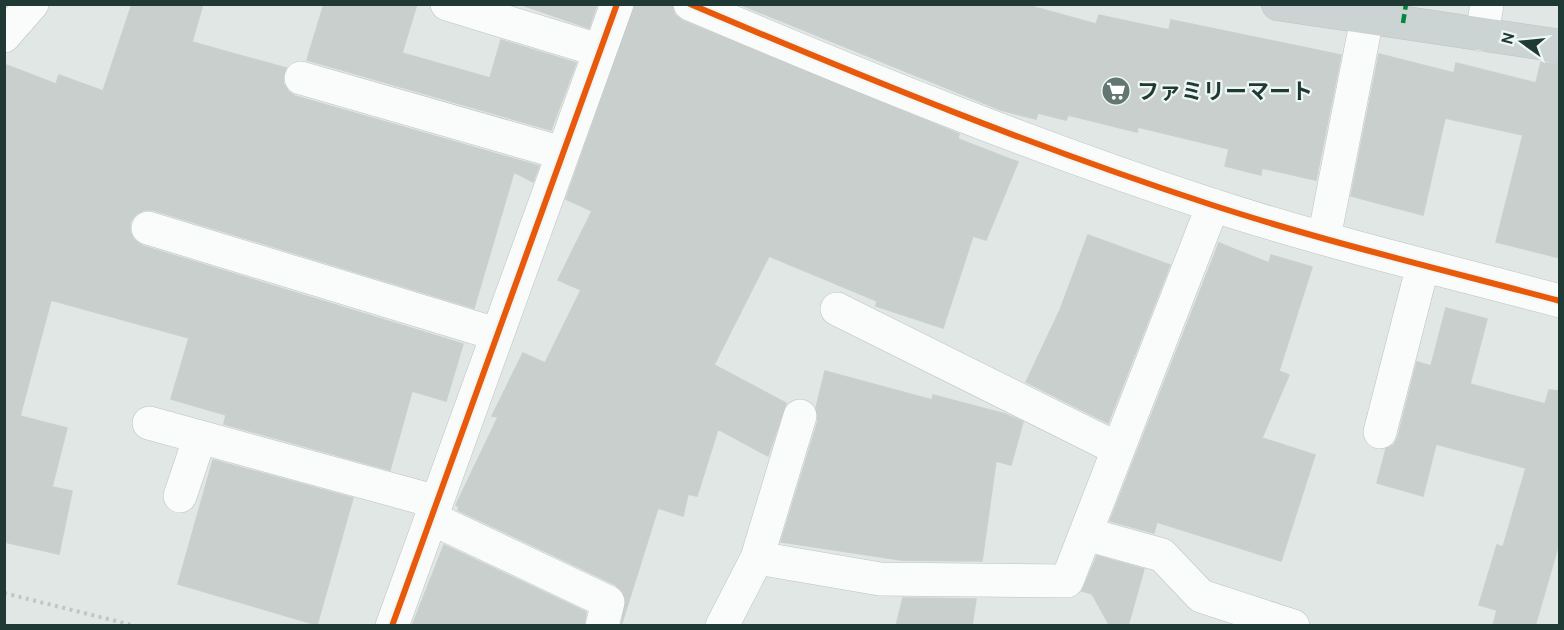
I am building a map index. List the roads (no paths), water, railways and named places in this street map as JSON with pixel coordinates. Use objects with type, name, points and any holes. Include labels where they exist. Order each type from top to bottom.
[{"type":"main road","points":[[1278,4],[1367,18],[1485,20],[1560,46]]},
{"type":"street","points":[[4,36],[32,4]]},
{"type":"street","points":[[447,4],[598,50]]},
{"type":"street","points":[[392,626],[598,50],[617,4]]},
{"type":"street","points":[[690,4],[921,101],[1069,157],[1214,205],[1324,238],[1560,302]]},
{"type":"street","points":[[1324,238],[1367,18]]},
{"type":"street","points":[[301,78],[562,153]]},
{"type":"street","points":[[757,558],[880,579],[1067,581],[1214,205]]},
{"type":"street","points":[[148,228],[496,334]]},
{"type":"street","points":[[1380,432],[1423,265]]},
{"type":"street","points":[[837,309],[1118,449]]},
{"type":"street","points":[[722,626],[757,558],[800,416]]},
{"type":"street","points":[[150,423],[434,510],[608,602],[602,626]]},
{"type":"street","points":[[180,496],[200,437]]},
{"type":"street","points":[[1086,534],[1162,555],[1201,596],[1293,626]]},
{"type":"place","name":"ファミリーマート","points":[[1116,91]]}]
